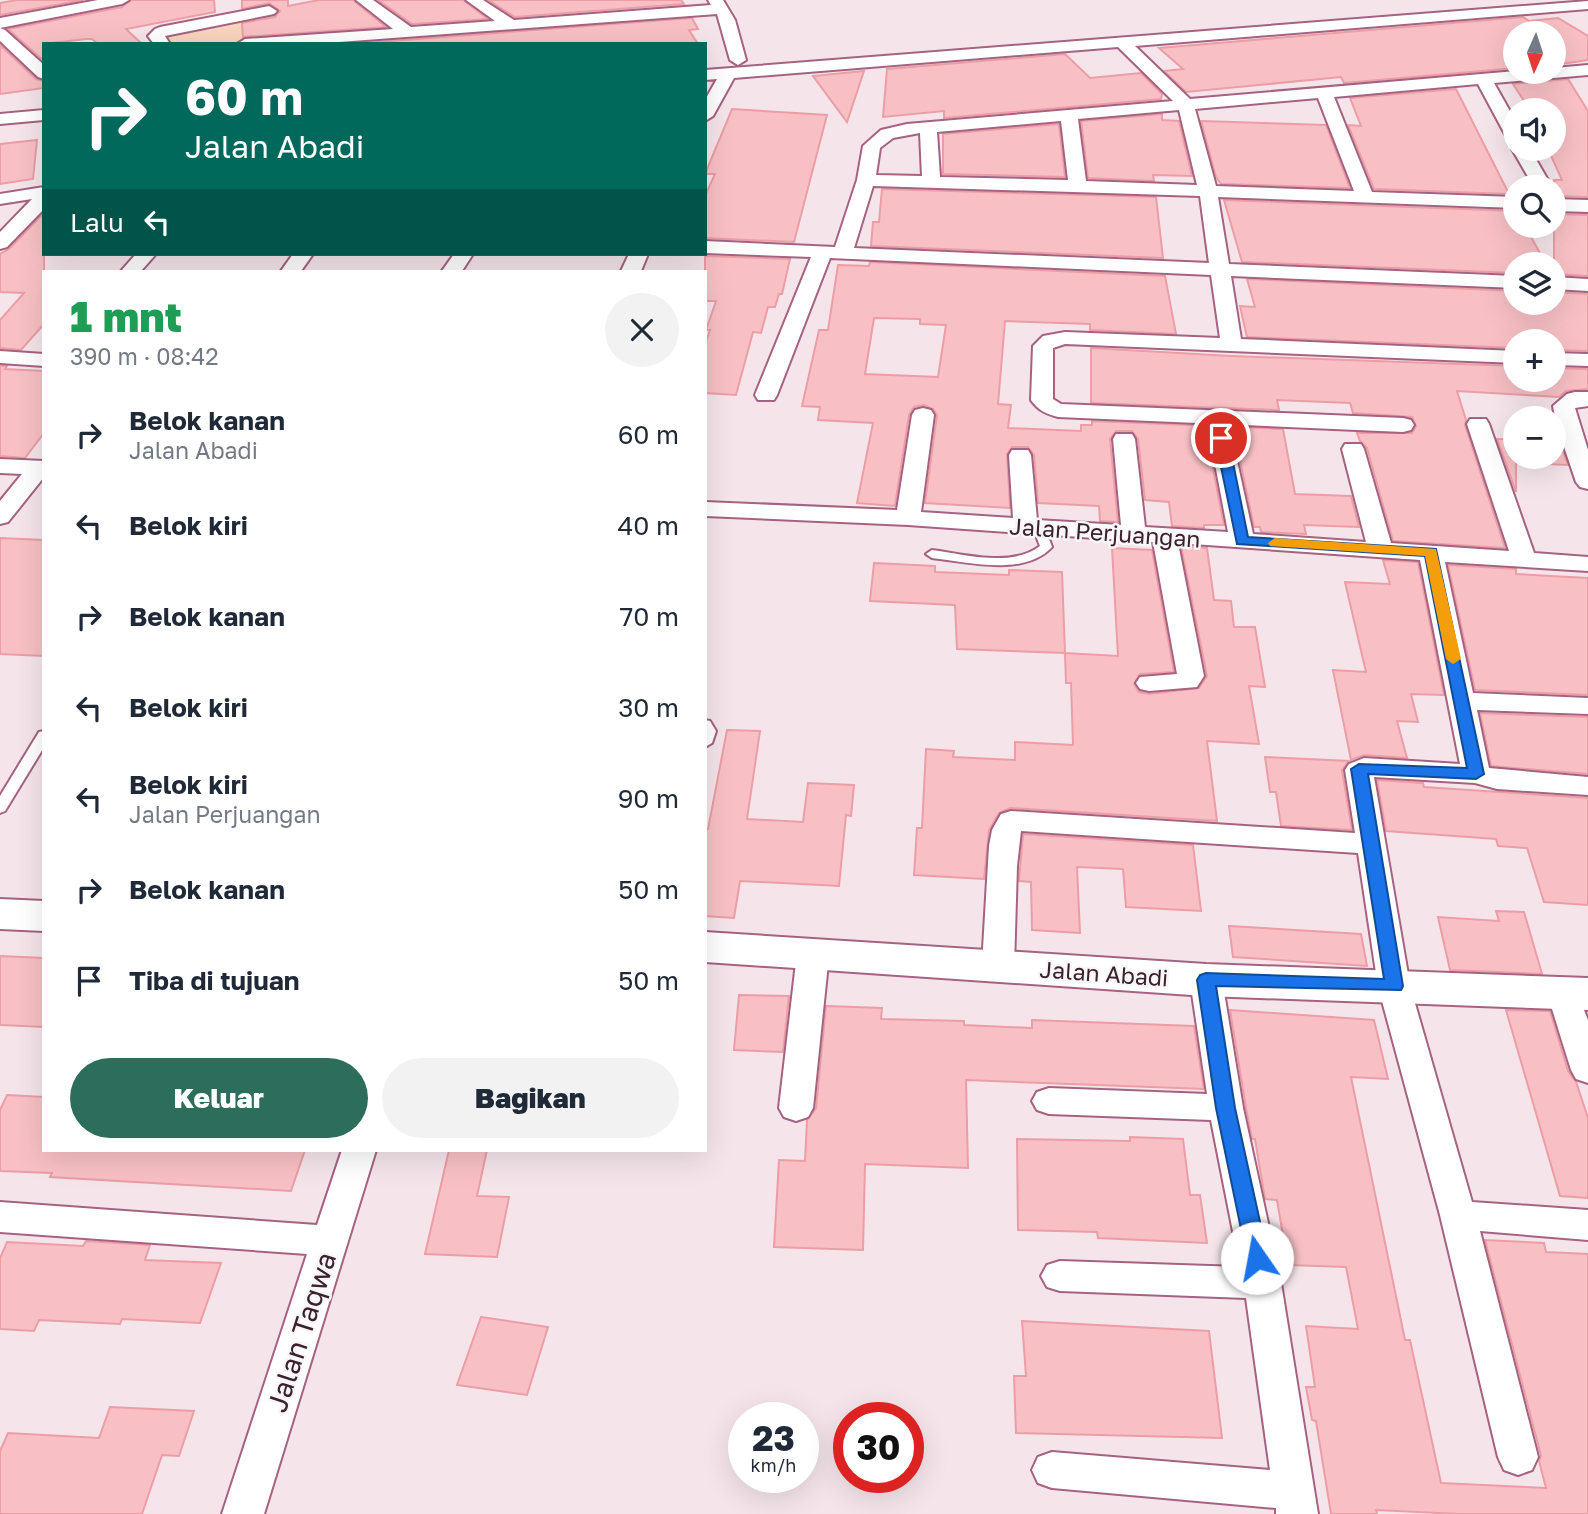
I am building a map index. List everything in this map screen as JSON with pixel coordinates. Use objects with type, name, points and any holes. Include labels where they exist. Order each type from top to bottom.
[{"type":"street","points":[[0,23],[122,0]]},
{"type":"street","points":[[252,0],[307,39]]},
{"type":"street","points":[[363,0],[408,32]]},
{"type":"street","points":[[473,0],[512,25]]},
{"type":"street","points":[[707,74],[733,67],[884,56],[1504,0]]},
{"type":"street","points":[[270,42],[512,25],[719,4],[733,67],[707,112]]},
{"type":"street","points":[[884,56],[1125,44],[1588,5]]},
{"type":"street","points":[[585,6],[602,17]]},
{"type":"street","points":[[1390,11],[1404,20]]},
{"type":"street","points":[[160,42],[156,36],[160,32],[278,18]]},
{"type":"street","points":[[0,33],[42,72]]},
{"type":"street","points":[[1125,44],[1186,105],[1208,191],[1231,343]]},
{"type":"street","points":[[707,63],[733,67]]},
{"type":"street","points":[[766,395],[866,180],[872,146],[887,134],[928,127],[1588,70]]},
{"type":"street","points":[[1484,80],[1503,114]]},
{"type":"street","points":[[1324,93],[1365,196]]},
{"type":"street","points":[[0,119],[42,115]]},
{"type":"street","points":[[1069,115],[1078,186]]},
{"type":"street","points":[[0,131],[42,127]]},
{"type":"street","points":[[928,127],[932,182]]},
{"type":"street","points":[[866,180],[1503,202]]},
{"type":"street","points":[[0,199],[42,192]]},
{"type":"street","points":[[1,242],[42,200]]},
{"type":"street","points":[[1566,205],[1588,206]]},
{"type":"street","points":[[707,247],[1219,267],[1503,281]]},
{"type":"street","points":[[132,270],[144,256]]},
{"type":"street","points":[[291,270],[301,256]]},
{"type":"street","points":[[1566,284],[1588,285]]},
{"type":"street","points":[[1403,425],[1069,412],[1051,408],[1042,400],[1043,346],[1050,340],[1065,338],[1503,356]]},
{"type":"street","points":[[0,357],[42,360]]},
{"type":"street","points":[[1566,359],[1588,360]]},
{"type":"street","points":[[1588,399],[1575,399],[1564,406],[1567,423],[1588,482]]},
{"type":"street","points":[[908,518],[923,415]]},
{"type":"street","points":[[1478,424],[1523,558]]},
{"type":"street","points":[[1221,438],[1242,541]]},
{"type":"street","points":[[1124,439],[1134,534]]},
{"type":"street","points":[[1353,449],[1380,548]]},
{"type":"street","points":[[1020,455],[1033,527]]},
{"type":"street","points":[[0,466],[41,468]]},
{"type":"street","points":[[0,517],[41,468]]},
{"type":"street","name":"Jalan Perjuangan","points":[[707,509],[908,518],[1588,564]]},
{"type":"street","points":[[1149,683],[1188,681],[1191,676],[1164,536]]},
{"type":"street","points":[[1431,552],[1476,774]]},
{"type":"street","points":[[1462,701],[1588,706]]},
{"type":"street","points":[[1518,1457],[1458,1214],[1394,986],[1359,770],[1361,767],[1476,774],[1497,780],[1588,786]]},
{"type":"street","points":[[998,966],[1003,845],[1007,824],[1011,821],[1372,844]]},
{"type":"street","points":[[0,914],[42,916]]},
{"type":"street","name":"Jalan Abadi","points":[[707,947],[1206,980],[1575,993]]},
{"type":"street","points":[[796,1108],[813,954]]},
{"type":"street","points":[[1052,1470],[1296,1502],[1262,1283],[1226,1108],[1206,980]]},
{"type":"street","points":[[1575,993],[1588,1070]]},
{"type":"street","points":[[1049,1101],[1226,1108]]},
{"type":"street","name":"Jalan Taqwa","points":[[243,1514],[358,1152]]},
{"type":"street","points":[[1458,1214],[1588,1225]]},
{"type":"street","points":[[0,1217],[330,1241]]},
{"type":"street","points":[[1060,1276],[1262,1283]]},
{"type":"lane","points":[[932,554],[1012,560],[1035,555],[1046,547],[1033,527]]},
{"type":"lane","points":[[0,808],[42,738]]},
{"type":"shaded area","points":[[266,12],[306,39],[171,42],[161,33]]},
{"type":"building","points":[[17,0],[83,0],[0,15],[0,3]]},
{"type":"building","points":[[131,0],[214,0],[215,12],[126,29],[140,42],[96,42],[86,39],[42,42],[42,59],[8,29],[122,7]]},
{"type":"building","points":[[242,0],[288,0],[288,6],[319,0],[353,0],[386,27],[243,37],[242,23],[275,17],[280,11],[269,3],[242,9]]},
{"type":"building","points":[[378,0],[463,0],[488,19],[412,24]]},
{"type":"building","points":[[488,0],[681,0],[684,4],[515,17]]},
{"type":"building","points":[[1523,17],[1529,21],[1503,21],[1503,69],[1344,83],[1341,77],[1186,92],[1164,71],[1183,69],[1159,48]]},
{"type":"building","points":[[692,18],[698,29],[689,30],[697,42],[377,42]]},
{"type":"building","points":[[1558,18],[1563,21],[1529,21]]},
{"type":"building","points":[[1566,23],[1588,36],[1588,60],[1566,63]]},
{"type":"building","points":[[0,45],[36,79],[42,80],[42,88],[0,94]]},
{"type":"building","points":[[1065,54],[1090,78],[1141,73],[1162,94],[1161,99],[944,118],[944,111],[883,117],[887,69]]},
{"type":"building","points":[[864,71],[847,122],[813,76]]},
{"type":"building","points":[[1566,79],[1588,111],[1588,197],[1566,196],[1566,175],[1560,175],[1553,161],[1566,161],[1566,98],[1522,98],[1513,84],[1566,84]]},
{"type":"building","points":[[1456,89],[1503,182],[1503,194],[1374,189],[1348,125],[1361,126],[1350,98]]},
{"type":"building","points":[[732,109],[827,115],[794,242],[707,238],[707,192],[715,174],[707,174]]},
{"type":"building","points":[[1162,114],[1162,120],[1179,121],[1192,176],[1153,175],[1154,181],[1088,178],[1081,121]]},
{"type":"building","points":[[1201,121],[1326,125],[1350,188],[1221,184],[1216,177]]},
{"type":"building","points":[[1059,124],[1065,177],[943,174],[943,134]]},
{"type":"building","points":[[37,140],[33,179],[0,184],[0,144]]},
{"type":"building","points":[[882,189],[1156,197],[1163,258],[871,246],[873,222],[879,222]]},
{"type":"building","points":[[1224,200],[1503,211],[1503,238],[1532,238],[1539,252],[1503,252],[1503,272],[1242,262]]},
{"type":"building","points":[[1566,214],[1588,215],[1588,276],[1566,275],[1566,252],[1554,252],[1554,238],[1566,238]]},
{"type":"building","points":[[42,215],[42,326],[21,350],[0,348],[0,320],[24,293],[0,292],[0,254],[9,249]]},
{"type":"building","points":[[705,256],[790,259],[782,294],[779,294],[775,307],[768,307],[761,333],[753,332],[736,395],[707,393],[707,339],[710,330],[707,327],[716,301],[707,301]]},
{"type":"building","points":[[870,262],[1165,276],[1176,334],[1090,330],[1090,324],[1005,321],[998,404],[1011,405],[1008,428],[1081,431],[1081,425],[1092,425],[1092,421],[1283,429],[1295,494],[1351,496],[1359,527],[1304,525],[1306,534],[1261,532],[1260,527],[1254,527],[1235,437],[1229,430],[1213,430],[1207,438],[1224,525],[1204,525],[1204,528],[1172,526],[1169,502],[1145,500],[1138,439],[1132,431],[1116,431],[1110,439],[1118,522],[1100,521],[1099,506],[1038,503],[1034,455],[1028,447],[1012,447],[1007,454],[1010,508],[925,503],[937,415],[933,409],[924,405],[914,407],[909,415],[895,506],[857,503],[873,423],[818,420],[820,407],[802,406],[819,330],[828,330],[838,265],[869,266]],"holes":[[[874,318],[920,319],[920,324],[946,325],[938,377],[865,374]]]},
{"type":"building","points":[[1247,279],[1503,290],[1503,315],[1566,315],[1566,293],[1588,294],[1588,351],[1566,350],[1566,329],[1503,329],[1503,347],[1247,337],[1240,306],[1255,307]]},
{"type":"building","points":[[1091,348],[1503,366],[1503,392],[1565,392],[1559,397],[1457,391],[1466,420],[1465,425],[1505,548],[1393,541],[1367,448],[1357,433],[1412,433],[1416,426],[1412,417],[1353,413],[1350,403],[1277,400],[1279,410],[1091,403]]},
{"type":"building","points":[[0,366],[7,366],[5,369],[42,371],[42,436],[25,458],[0,456]]},
{"type":"building","points":[[1566,368],[1588,369],[1588,389],[1566,391]]},
{"type":"building","points":[[1497,439],[1503,439],[1503,456]]},
{"type":"building","points":[[1508,469],[1516,469],[1516,492]]},
{"type":"building","points":[[0,538],[42,540],[42,656],[0,654]]},
{"type":"building","points":[[1181,546],[1207,548],[1214,600],[1231,601],[1234,627],[1255,627],[1265,687],[1249,686],[1259,744],[1207,741],[1217,821],[1010,808],[999,813],[989,830],[984,879],[914,875],[917,828],[922,828],[926,749],[954,751],[953,757],[1015,760],[1015,742],[1073,745],[1071,683],[1066,683],[1065,653],[1118,656],[1112,548],[1152,550],[1174,672],[1140,674],[1134,684],[1139,692],[1149,694],[1199,688],[1207,676]]},
{"type":"building","points":[[1383,560],[1418,562],[1444,695],[1411,694],[1418,722],[1397,721],[1407,758],[1364,755],[1351,760],[1333,670],[1366,672],[1345,582],[1390,584]]},
{"type":"building","points":[[874,563],[935,566],[935,572],[1009,575],[1009,570],[1062,572],[1065,653],[957,649],[955,605],[870,601]]},
{"type":"building","points":[[1448,565],[1516,569],[1516,574],[1588,578],[1588,695],[1475,690]]},
{"type":"building","points":[[1480,713],[1588,717],[1588,774],[1491,766]]},
{"type":"building","points":[[727,730],[760,731],[747,819],[803,822],[808,783],[854,785],[851,816],[846,815],[839,886],[740,881],[734,918],[707,916],[708,829]]},
{"type":"building","points":[[1265,757],[1349,761],[1342,770],[1352,830],[1281,826],[1276,792],[1270,792]]},
{"type":"building","points":[[1377,780],[1423,783],[1424,787],[1588,798],[1588,905],[1544,902],[1527,848],[1498,846],[1496,839],[1386,831]]},
{"type":"building","points":[[1023,834],[1193,845],[1201,911],[1126,907],[1123,869],[1077,867],[1080,933],[1032,930],[1031,882],[1019,881]]},
{"type":"building","points":[[1496,911],[1524,912],[1542,974],[1450,970],[1438,917],[1499,921]]},
{"type":"building","points":[[1229,926],[1361,934],[1367,966],[1233,957]]},
{"type":"building","points":[[0,956],[42,958],[42,1027],[0,1025]]},
{"type":"building","points":[[739,995],[789,996],[783,1052],[734,1050]]},
{"type":"building","points":[[826,1006],[882,1008],[881,1019],[964,1021],[964,1025],[1032,1028],[1032,1020],[1194,1026],[1204,1089],[966,1080],[968,1168],[865,1164],[863,1250],[774,1247],[779,1160],[805,1161],[807,1120],[816,1108]]},
{"type":"building","points":[[1230,1010],[1374,1020],[1388,1079],[1351,1077],[1405,1340],[1410,1340],[1441,1483],[1546,1488],[1539,1461],[1541,1456],[1485,1240],[1544,1243],[1546,1252],[1588,1254],[1588,1514],[1459,1514],[1376,1510],[1377,1514],[1331,1514],[1316,1421],[1312,1420],[1306,1387],[1315,1387],[1306,1326],[1358,1329],[1346,1267],[1288,1265],[1277,1200],[1265,1199],[1255,1139],[1252,1139],[1246,1108]]},
{"type":"building","points":[[1506,1010],[1550,1011],[1568,1071],[1576,1082],[1588,1118],[1588,1198],[1560,1196]]},
{"type":"building","points":[[7,1095],[42,1097],[42,1152],[304,1152],[291,1191],[50,1177],[52,1173],[0,1171],[0,1110]]},
{"type":"building","points":[[1130,1137],[1183,1139],[1190,1195],[1200,1195],[1207,1243],[1098,1238],[1097,1232],[1018,1230],[1017,1139],[1130,1141]]},
{"type":"building","points":[[449,1152],[487,1152],[477,1196],[509,1197],[497,1257],[425,1254]]},
{"type":"building","points":[[86,1241],[150,1245],[145,1260],[221,1263],[200,1323],[122,1319],[120,1324],[39,1320],[34,1331],[0,1329],[0,1258],[7,1242],[83,1246]]},
{"type":"building","points":[[481,1317],[548,1327],[527,1395],[457,1385]]},
{"type":"building","points":[[1022,1321],[1209,1331],[1222,1438],[1016,1433],[1014,1376],[1026,1376]]},
{"type":"building","points":[[110,1407],[194,1411],[179,1456],[162,1455],[142,1514],[0,1514],[0,1451],[8,1433],[99,1438]]},
{"type":"slow traffic","points":[[1275,543],[1431,552],[1453,659]]},
{"type":"route","points":[[1221,438],[1242,541],[1431,552],[1476,774],[1364,767],[1359,769],[1394,986],[1206,980],[1226,1108],[1257,1258]]}]
